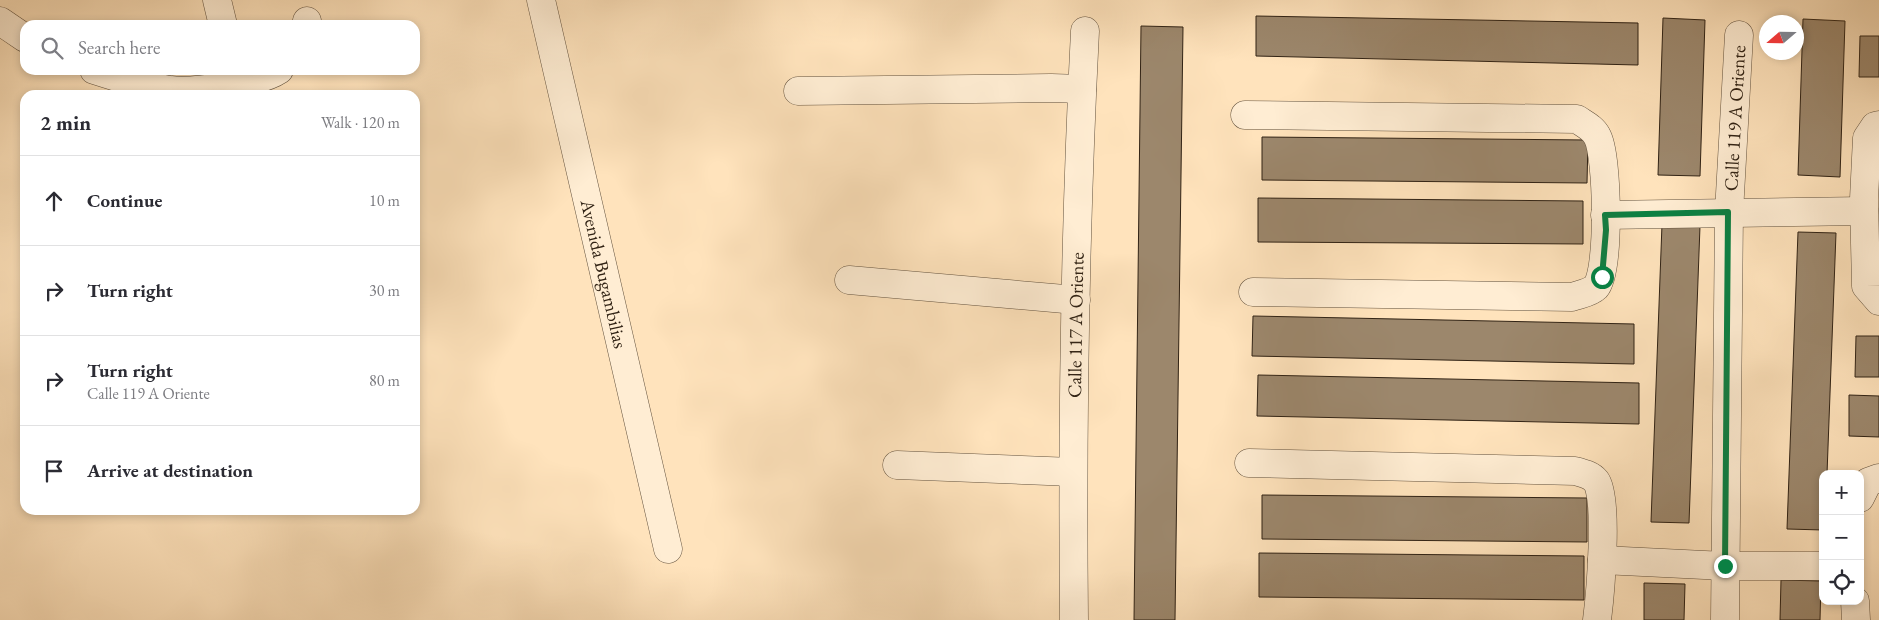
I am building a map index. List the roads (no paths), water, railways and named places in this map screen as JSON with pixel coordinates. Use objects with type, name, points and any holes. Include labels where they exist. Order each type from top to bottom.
[{"type":"street","points":[[217,0],[222,20]]},
{"type":"street","name":"Avenida Bugambilias","points":[[541,0],[668,549]]},
{"type":"street","points":[[0,21],[20,35]]},
{"type":"street","name":"Calle 117 A Oriente","points":[[1074,620],[1073,472],[1076,300],[1085,31]]},
{"type":"street","name":"Calle 119 A Oriente","points":[[1725,620],[1728,212],[1739,36]]},
{"type":"street","points":[[114,75],[172,90],[235,78],[272,75]]},
{"type":"street","points":[[798,91],[1082,89]]},
{"type":"street","points":[[1246,115],[1577,120],[1597,135],[1603,151],[1606,230],[1602,277],[1596,287],[1572,297],[1253,292]]},
{"type":"street","points":[[1879,125],[1875,126],[1867,138],[1864,156],[1866,286],[1879,302]]},
{"type":"street","points":[[1605,215],[1864,211]]},
{"type":"street","points":[[849,280],[1076,300]]},
{"type":"street","points":[[1248,463],[1588,474],[1597,482],[1600,497],[1602,560],[1597,620]]},
{"type":"street","points":[[897,465],[1073,472]]},
{"type":"street","points":[[1864,490],[1868,482],[1879,478]]},
{"type":"street","points":[[1602,560],[1725,566],[1819,566]]},
{"type":"street","points":[[1855,605],[1856,620]]}]
